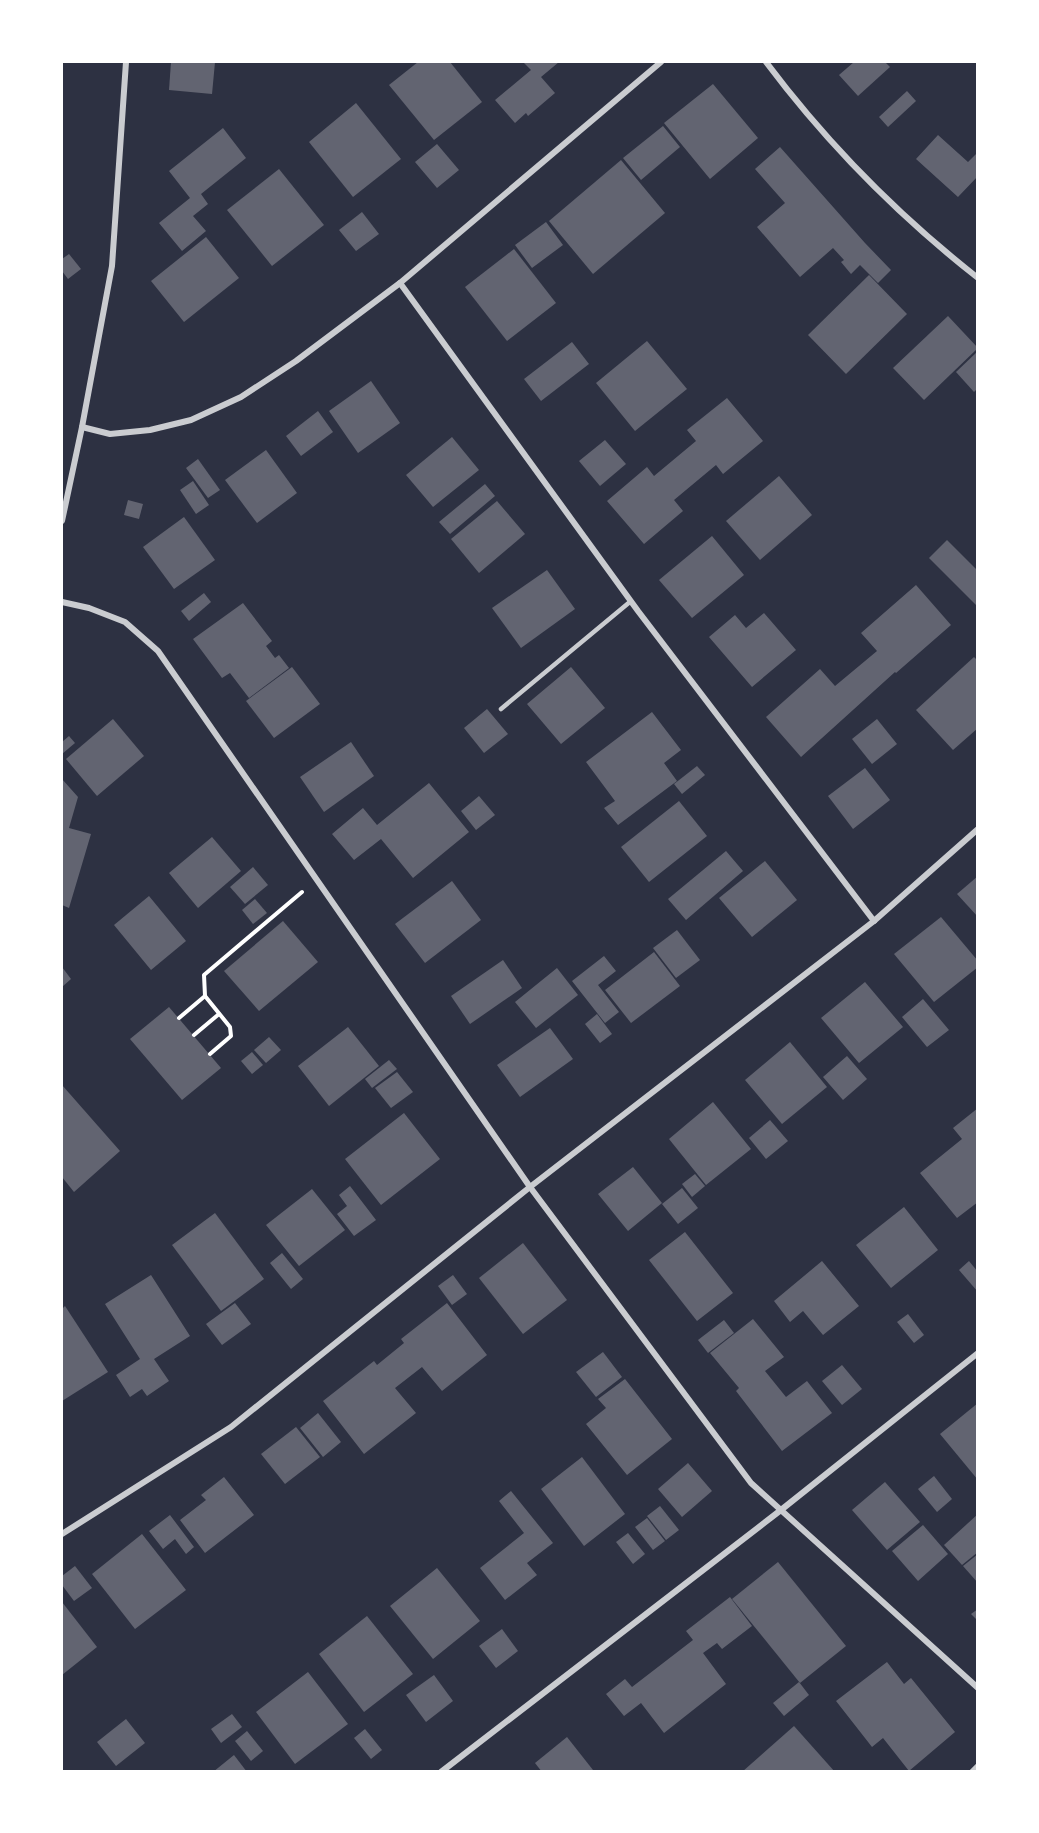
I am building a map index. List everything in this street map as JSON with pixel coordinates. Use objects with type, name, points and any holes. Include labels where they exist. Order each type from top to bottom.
[{"type":"street","points":[[62,521],[112,266],[126,62]]},
{"type":"street","points":[[82,427],[110,434],[150,430],[192,420],[241,397],[296,361],[400,283],[661,62]]},
{"type":"street","points":[[766,62],[790,95],[853,164],[942,250],[978,278]]},
{"type":"street","points":[[400,283],[631,601],[874,921]]},
{"type":"street","points":[[62,602],[89,608],[125,622],[158,651],[530,1187],[750,1483],[978,1688]]},
{"type":"street","points":[[62,1534],[231,1426],[530,1187],[874,921],[978,829]]},
{"type":"street","points":[[441,1772],[781,1510],[978,1353]]},
{"type":"street","points":[[972,1772],[978,1766]]},
{"type":"lane","points":[[501,709],[631,601]]},
{"type":"path","points":[[210,1054],[231,1036],[230,1027],[205,996],[204,975],[316,880]]},
{"type":"path","points":[[179,1018],[205,996]]},
{"type":"path","points":[[194,1035],[219,1014]]},
{"type":"building","points":[[171,62],[215,62],[212,94],[169,90]]},
{"type":"building","points":[[418,62],[450,62],[482,102],[434,140],[389,85]]},
{"type":"building","points":[[523,62],[559,62],[541,77],[555,93],[528,116],[526,113],[515,123],[495,100],[531,70]]},
{"type":"building","points":[[854,62],[885,62],[890,67],[858,96],[839,75]]},
{"type":"building","points":[[713,84],[758,138],[710,179],[664,123]]},
{"type":"building","points":[[907,91],[916,101],[888,127],[879,117]]},
{"type":"building","points":[[356,103],[401,159],[353,197],[309,142]]},
{"type":"building","points":[[663,126],[680,147],[641,180],[623,158]]},
{"type":"building","points":[[223,128],[246,158],[201,194],[208,204],[193,216],[206,231],[182,251],[159,223],[190,198],[169,171]]},
{"type":"building","points":[[938,135],[968,162],[978,152],[978,176],[958,197],[916,159]]},
{"type":"building","points":[[437,144],[459,170],[437,188],[415,162]]},
{"type":"building","points":[[780,147],[891,270],[878,283],[860,265],[851,274],[841,262],[844,260],[833,248],[800,277],[757,227],[785,203],[755,169]]},
{"type":"building","points":[[621,160],[665,213],[593,274],[549,221]]},
{"type":"building","points":[[279,169],[324,225],[272,266],[227,210]]},
{"type":"building","points":[[362,212],[379,234],[356,251],[339,230]]},
{"type":"building","points":[[546,222],[563,245],[532,268],[515,245]]},
{"type":"building","points":[[206,237],[239,278],[184,322],[151,281]]},
{"type":"building","points":[[514,249],[556,303],[507,341],[465,287]]},
{"type":"building","points":[[69,254],[81,269],[68,279],[62,271],[62,259]]},
{"type":"building","points":[[869,275],[907,314],[846,374],[808,335]]},
{"type":"building","points":[[948,316],[978,348],[924,400],[893,368]]},
{"type":"building","points":[[647,341],[687,389],[635,431],[596,383]]},
{"type":"building","points":[[572,342],[589,364],[541,401],[524,379]]},
{"type":"building","points":[[978,351],[978,388],[974,392],[956,372]]},
{"type":"building","points":[[371,381],[400,423],[358,453],[329,411]]},
{"type":"building","points":[[727,398],[763,441],[723,474],[716,465],[674,500],[683,511],[644,544],[607,501],[647,467],[654,476],[696,441],[687,430]]},
{"type":"building","points":[[318,411],[333,432],[301,456],[286,436]]},
{"type":"building","points":[[452,437],[479,470],[433,507],[406,475]]},
{"type":"building","points":[[605,440],[626,464],[600,486],[579,461]]},
{"type":"building","points":[[266,450],[297,493],[257,523],[225,480]]},
{"type":"building","points":[[198,459],[220,490],[208,498],[186,468]]},
{"type":"building","points":[[779,476],[812,515],[760,560],[726,521]]},
{"type":"building","points":[[193,481],[209,505],[196,514],[180,490]]},
{"type":"building","points":[[485,484],[495,496],[450,534],[439,522]]},
{"type":"building","points":[[128,500],[143,504],[139,519],[124,515]]},
{"type":"building","points":[[497,501],[525,534],[479,573],[451,539]]},
{"type":"building","points":[[184,517],[215,560],[174,589],[143,547]]},
{"type":"building","points":[[712,536],[744,575],[692,618],[659,580]]},
{"type":"building","points":[[947,540],[978,571],[978,607],[929,558]]},
{"type":"building","points":[[547,570],[575,609],[521,648],[492,608]]},
{"type":"building","points":[[916,585],[951,625],[801,757],[766,717],[820,669],[835,686],[877,651],[861,633]]},
{"type":"building","points":[[204,593],[211,602],[189,621],[181,611]]},
{"type":"building","points":[[243,603],[272,641],[266,646],[275,658],[279,655],[289,668],[249,698],[230,673],[222,678],[193,639]]},
{"type":"building","points":[[764,613],[796,650],[752,687],[709,637],[735,615],[746,628]]},
{"type":"building","points":[[974,657],[978,661],[978,728],[953,750],[916,710]]},
{"type":"building","points":[[292,667],[320,704],[274,738],[246,701]]},
{"type":"building","points":[[571,667],[605,708],[561,744],[527,704]]},
{"type":"building","points":[[487,709],[508,734],[484,753],[464,728]]},
{"type":"building","points":[[652,712],[681,750],[664,763],[677,781],[618,825],[604,808],[615,801],[586,762]]},
{"type":"building","points":[[113,719],[144,756],[97,796],[66,759]]},
{"type":"building","points":[[877,719],[897,744],[872,764],[852,739]]},
{"type":"building","points":[[69,736],[75,743],[62,754],[62,742]]},
{"type":"building","points":[[351,742],[374,776],[324,812],[300,777]]},
{"type":"building","points":[[697,766],[705,775],[682,794],[674,784]]},
{"type":"building","points":[[865,768],[890,800],[853,829],[828,796]]},
{"type":"building","points":[[62,779],[78,797],[69,828],[91,834],[69,908],[62,905]]},
{"type":"building","points":[[429,783],[469,832],[413,878],[381,839],[354,860],[332,834],[363,808],[377,825]]},
{"type":"building","points":[[479,796],[495,815],[476,830],[461,811]]},
{"type":"building","points":[[679,801],[707,836],[649,882],[621,847]]},
{"type":"building","points":[[212,837],[241,871],[198,908],[169,873]]},
{"type":"building","points":[[726,851],[743,871],[686,920],[668,899]]},
{"type":"building","points":[[765,861],[797,900],[752,937],[719,898]]},
{"type":"building","points":[[253,867],[268,885],[245,904],[230,887]]},
{"type":"building","points":[[978,876],[978,917],[957,894]]},
{"type":"building","points":[[452,881],[481,920],[425,963],[395,924]]},
{"type":"building","points":[[149,896],[186,941],[151,970],[114,925]]},
{"type":"building","points":[[255,899],[267,913],[253,924],[242,910]]},
{"type":"building","points":[[941,917],[978,961],[978,967],[934,1002],[894,954]]},
{"type":"building","points":[[283,921],[318,962],[259,1011],[224,971]]},
{"type":"building","points":[[677,930],[700,960],[676,978],[653,948]]},
{"type":"building","points":[[654,952],[680,986],[631,1023],[605,990]]},
{"type":"building","points":[[604,956],[616,971],[598,985],[619,1012],[605,1023],[572,981]]},
{"type":"building","points":[[503,960],[522,988],[470,1024],[451,996]]},
{"type":"building","points":[[62,967],[71,979],[62,987]]},
{"type":"building","points":[[557,968],[578,995],[536,1028],[515,1002]]},
{"type":"building","points":[[865,982],[903,1027],[859,1063],[821,1018]]},
{"type":"building","points":[[923,999],[949,1030],[927,1047],[902,1017]]},
{"type":"building","points":[[169,1007],[221,1068],[182,1100],[130,1039]]},
{"type":"building","points":[[597,1014],[612,1034],[600,1043],[585,1024]]},
{"type":"building","points":[[348,1027],[379,1066],[329,1106],[298,1066]]},
{"type":"building","points":[[550,1028],[573,1059],[520,1097],[497,1065]]},
{"type":"building","points":[[269,1037],[281,1050],[266,1063],[254,1050]]},
{"type":"building","points":[[790,1042],[827,1087],[782,1124],[745,1080]]},
{"type":"building","points":[[252,1052],[263,1065],[252,1074],[241,1061]]},
{"type":"building","points":[[847,1056],[867,1079],[843,1100],[823,1077]]},
{"type":"building","points":[[389,1060],[397,1069],[372,1088],[365,1079]]},
{"type":"building","points":[[397,1072],[413,1092],[391,1108],[375,1088]]},
{"type":"building","points":[[62,1085],[120,1151],[74,1192],[62,1177]]},
{"type":"building","points":[[713,1102],[751,1149],[706,1185],[669,1139]]},
{"type":"building","points":[[978,1108],[978,1202],[957,1218],[920,1173],[962,1139],[953,1128]]},
{"type":"building","points":[[404,1113],[440,1159],[381,1205],[345,1159]]},
{"type":"building","points":[[770,1120],[788,1141],[766,1159],[749,1138]]},
{"type":"building","points":[[633,1167],[662,1203],[628,1231],[598,1194]]},
{"type":"building","points":[[695,1174],[705,1186],[692,1197],[682,1184]]},
{"type":"building","points":[[350,1186],[376,1220],[354,1236],[337,1214],[347,1206],[339,1195]]},
{"type":"building","points":[[682,1188],[698,1208],[678,1224],[662,1204]]},
{"type":"building","points":[[312,1189],[345,1230],[299,1266],[266,1225]]},
{"type":"building","points":[[904,1207],[938,1250],[891,1288],[856,1245]]},
{"type":"building","points":[[215,1213],[264,1279],[221,1311],[172,1245]]},
{"type":"building","points":[[685,1232],[733,1293],[697,1321],[649,1260]]},
{"type":"building","points":[[523,1243],[567,1300],[523,1334],[479,1278]]},
{"type":"building","points":[[282,1253],[303,1279],[291,1289],[270,1263]]},
{"type":"building","points":[[822,1261],[859,1306],[823,1335],[803,1311],[790,1322],[774,1301]]},
{"type":"building","points":[[969,1261],[978,1272],[978,1292],[959,1270]]},
{"type":"building","points":[[151,1275],[190,1336],[154,1359],[169,1381],[147,1396],[142,1389],[130,1397],[116,1375],[140,1359],[105,1304]]},
{"type":"building","points":[[453,1275],[467,1294],[452,1305],[438,1286]]},
{"type":"building","points":[[235,1303],[251,1324],[222,1345],[206,1324]]},
{"type":"building","points":[[447,1303],[487,1355],[442,1391],[422,1367],[395,1388],[416,1413],[364,1454],[323,1401],[374,1361],[377,1365],[404,1343],[401,1339]]},
{"type":"building","points":[[65,1306],[108,1372],[62,1401],[62,1309]]},
{"type":"building","points":[[908,1314],[924,1335],[914,1343],[897,1322]]},
{"type":"building","points":[[753,1319],[784,1357],[765,1371],[786,1397],[807,1381],[832,1413],[782,1451],[736,1391],[739,1388],[710,1353]]},
{"type":"building","points":[[724,1320],[734,1333],[708,1353],[698,1340]]},
{"type":"building","points":[[603,1352],[622,1377],[596,1397],[576,1372]]},
{"type":"building","points":[[842,1365],[862,1389],[842,1405],[822,1381]]},
{"type":"building","points":[[625,1379],[672,1439],[627,1475],[586,1424],[606,1408],[598,1399]]},
{"type":"building","points":[[978,1403],[978,1480],[940,1434]]},
{"type":"building","points":[[318,1413],[341,1442],[323,1457],[300,1428]]},
{"type":"building","points":[[296,1427],[320,1457],[285,1484],[261,1454]]},
{"type":"building","points":[[582,1457],[625,1514],[584,1546],[541,1489]]},
{"type":"building","points":[[688,1463],[712,1491],[682,1517],[658,1489]]},
{"type":"building","points":[[934,1476],[952,1499],[937,1512],[918,1489]]},
{"type":"building","points":[[224,1477],[254,1515],[205,1553],[180,1520],[206,1500],[201,1495]]},
{"type":"building","points":[[885,1482],[920,1522],[887,1550],[852,1510]]},
{"type":"building","points":[[511,1491],[553,1543],[527,1563],[537,1575],[505,1600],[480,1568],[524,1533],[499,1501]]},
{"type":"building","points":[[660,1506],[679,1530],[666,1540],[647,1516]]},
{"type":"building","points":[[978,1514],[978,1552],[962,1565],[944,1545]]},
{"type":"building","points":[[170,1515],[194,1547],[186,1554],[175,1539],[163,1549],[149,1531]]},
{"type":"building","points":[[647,1518],[665,1541],[653,1550],[635,1527]]},
{"type":"building","points":[[923,1525],[948,1554],[918,1581],[892,1551]]},
{"type":"building","points":[[628,1533],[645,1554],[633,1564],[616,1542]]},
{"type":"building","points":[[142,1534],[186,1590],[135,1629],[92,1574]]},
{"type":"building","points":[[978,1554],[978,1583],[963,1566]]},
{"type":"building","points":[[778,1562],[846,1646],[800,1683],[732,1599]]},
{"type":"building","points":[[75,1566],[92,1588],[74,1601],[62,1585],[62,1576]]},
{"type":"building","points":[[437,1568],[480,1621],[433,1659],[390,1606]]},
{"type":"building","points":[[730,1597],[752,1626],[722,1649],[717,1643],[703,1653],[726,1684],[664,1733],[641,1703],[624,1716],[606,1694],[625,1679],[632,1687],[693,1640],[686,1631]]},
{"type":"building","points":[[62,1602],[97,1647],[62,1675]]},
{"type":"building","points":[[978,1609],[978,1621],[971,1614]]},
{"type":"building","points":[[367,1616],[413,1674],[364,1712],[319,1654]]},
{"type":"building","points":[[502,1629],[518,1651],[496,1668],[479,1646]]},
{"type":"building","points":[[887,1662],[904,1684],[911,1678],[955,1732],[909,1771],[883,1738],[872,1747],[836,1701]]},
{"type":"building","points":[[308,1672],[348,1724],[295,1764],[256,1712]]},
{"type":"building","points":[[434,1675],[453,1701],[426,1722],[406,1695]]},
{"type":"building","points":[[799,1682],[809,1695],[784,1716],[773,1703]]},
{"type":"building","points":[[232,1714],[242,1727],[221,1743],[211,1729]]},
{"type":"building","points":[[126,1719],[145,1743],[116,1766],[97,1742]]},
{"type":"building","points":[[794,1726],[835,1772],[742,1772]]},
{"type":"building","points":[[365,1729],[382,1750],[371,1759],[354,1738]]},
{"type":"building","points":[[247,1731],[263,1751],[251,1761],[235,1741]]},
{"type":"building","points":[[567,1737],[593,1770],[592,1772],[542,1772],[535,1763]]},
{"type":"building","points":[[234,1755],[247,1772],[213,1772]]}]
